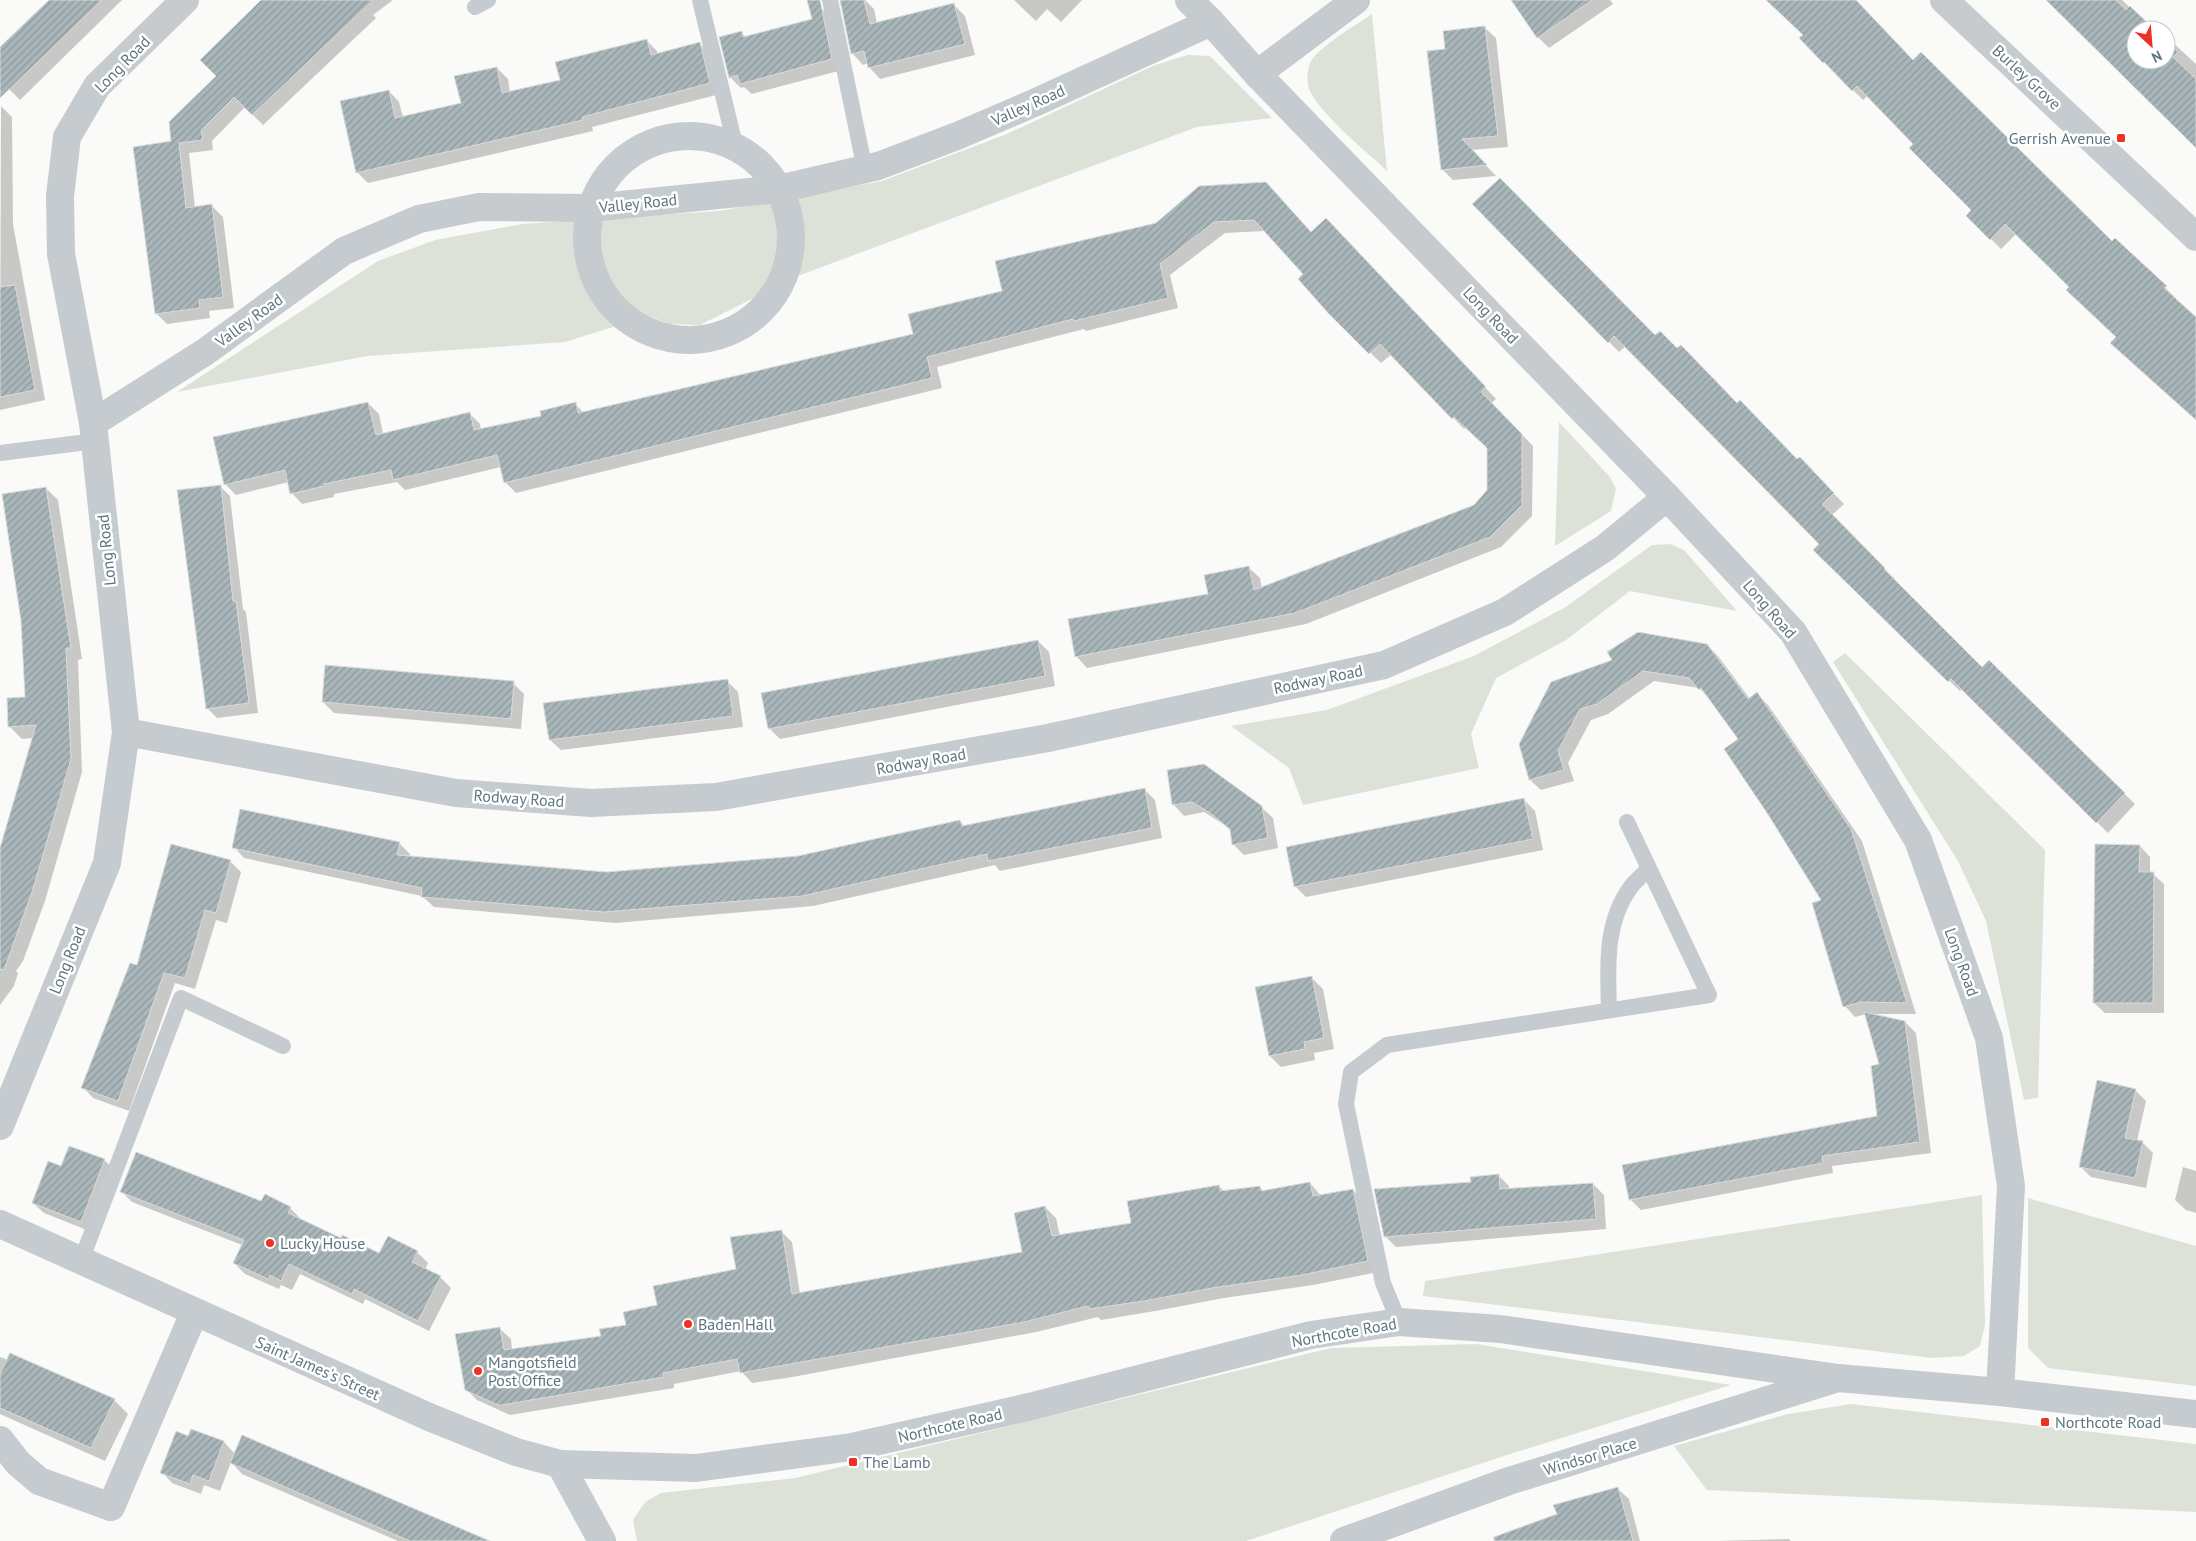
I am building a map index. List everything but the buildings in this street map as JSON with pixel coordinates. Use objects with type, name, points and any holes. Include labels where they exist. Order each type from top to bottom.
[{"type":"street","name":"Long Road","points":[[0,1126],[107,863],[126,732],[94,432],[61,254],[60,196],[67,137],[97,86],[185,0]]},
{"type":"street","name":"Long Road","points":[[1188,0],[1211,22],[1257,74],[1667,497],[1793,632],[1918,840],[1989,1038],[2011,1186],[2000,1392]]},
{"type":"street","points":[[1257,74],[1356,0]]},
{"type":"street","name":"Burley Grove","points":[[1944,0],[2196,237]]},
{"type":"street","name":"Valley Road","points":[[94,432],[344,251],[419,219],[479,207],[591,208],[780,189],[865,170],[966,133],[1211,22]]},
{"type":"street","points":[[673,137],[718,140],[736,149],[755,159],[780,189],[791,223],[791,251],[777,291],[746,324],[710,339],[669,339],[634,326],[607,302],[589,262],[586,226],[591,208],[604,180],[634,151],[673,137]]},
{"type":"street","name":"Rodway Road","points":[[126,732],[456,793],[591,803],[716,797],[1048,738],[1384,665],[1505,612],[1605,548],[1667,497]]},
{"type":"street","name":"Saint James's Street","points":[[0,1224],[194,1313],[429,1417],[516,1452],[560,1464]]},
{"type":"street","points":[[0,1440],[18,1463],[39,1481],[111,1507],[194,1313]]},
{"type":"street","name":"Northcote Road","points":[[560,1464],[696,1468],[852,1447],[1029,1407],[1311,1335],[1399,1322],[1500,1329],[1838,1378],[2000,1392],[2196,1414]]},
{"type":"street","name":"Windsor Place","points":[[1344,1541],[1509,1481],[1838,1378]]},
{"type":"street","points":[[560,1464],[602,1541]]},
{"type":"lane","points":[[700,0],[736,149]]},
{"type":"lane","points":[[830,0],[865,170]]},
{"type":"lane","points":[[0,453],[94,432]]},
{"type":"lane","points":[[1399,1322],[1383,1283],[1346,1104],[1351,1072],[1388,1045],[1708,994],[1627,822]]},
{"type":"lane","points":[[1609,1010],[1610,930],[1630,889],[1649,868]]},
{"type":"lane","points":[[81,1261],[181,998],[283,1046]]},
{"type":"shaded area","points":[[1372,14],[1387,171],[1324,111],[1310,91],[1308,80],[1310,64],[1316,55],[1330,42]]},
{"type":"shaded area","points":[[1188,55],[1210,56],[1272,118],[1197,127],[795,277],[700,325],[670,324],[648,316],[565,342],[367,356],[177,392],[378,261],[435,240],[522,224],[719,211],[882,181],[1007,134],[1155,65]]},
{"type":"shaded area","points":[[1559,422],[1610,477],[1616,489],[1611,511],[1555,546]]},
{"type":"shaded area","points":[[1670,544],[1684,550],[1737,611],[1630,591],[1566,640],[1496,678],[1471,734],[1479,768],[1303,805],[1289,768],[1231,726],[1327,710],[1474,656],[1564,608],[1652,545]]},
{"type":"shaded area","points":[[1845,653],[2045,850],[2038,1098],[2024,1100],[1986,921],[1958,861],[1833,662]]},
{"type":"shaded area","points":[[1982,1195],[1985,1325],[1980,1346],[1964,1356],[1932,1358],[1423,1296],[1425,1281]]},
{"type":"shaded area","points":[[2028,1198],[2196,1246],[2196,1386],[2048,1368],[2028,1348]]},
{"type":"shaded area","points":[[1476,1344],[1731,1385],[1504,1456],[1246,1541],[637,1541],[633,1520],[645,1502],[661,1493],[795,1478],[1331,1348]]},
{"type":"shaded area","points":[[1851,1404],[2196,1444],[2196,1512],[1707,1490],[1674,1446],[1788,1414]]},
{"type":"place","name":"Gerrish Avenue","points":[[2121,138]]},
{"type":"place","name":"Lucky House","points":[[270,1243]]},
{"type":"place","name":"Baden Hall","points":[[688,1324]]},
{"type":"place","name":"Mangotsfield Post Office","points":[[478,1371]]},
{"type":"place","name":"Northcote Road","points":[[2045,1422]]},
{"type":"place","name":"The Lamb","points":[[853,1462]]}]
